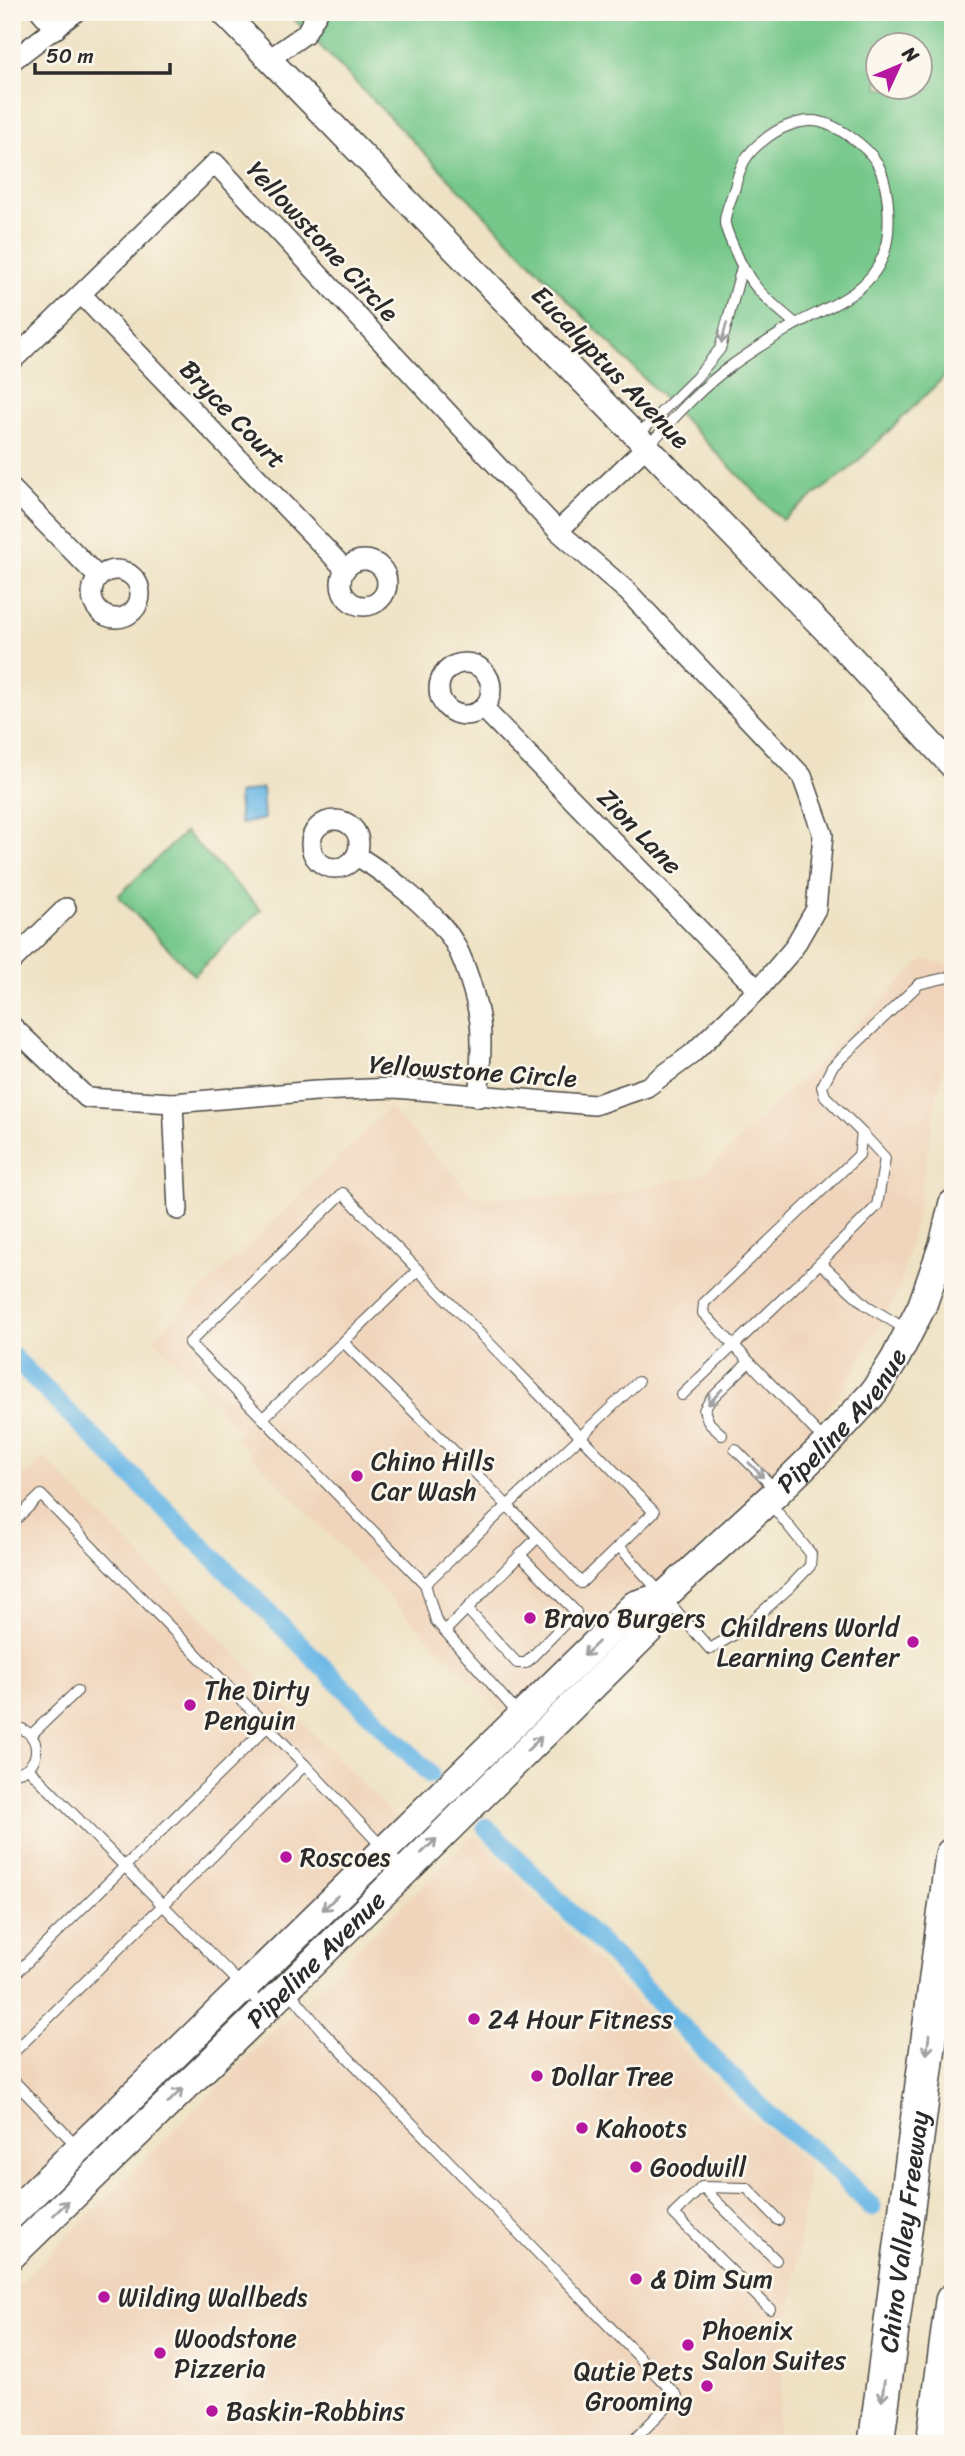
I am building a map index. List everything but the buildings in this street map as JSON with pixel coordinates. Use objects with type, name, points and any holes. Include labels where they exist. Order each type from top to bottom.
[{"type":"highway","name":"Chino Valley Freeway","points":[[876,2444],[953,1854]]},
{"type":"highway","points":[[934,2444],[953,2301]]},
{"type":"main road","name":"Pipeline Avenue","points":[[12,2214],[635,1605],[664,1596],[827,1443],[874,1391],[910,1332],[933,1277],[953,1204]]},
{"type":"main road","name":"Pipeline Avenue","points":[[12,2255],[656,1623],[664,1596]]},
{"type":"street","points":[[41,12],[56,29]]},
{"type":"street","points":[[12,61],[76,12]]},
{"type":"street","name":"Eucalyptus Avenue","points":[[223,12],[842,647],[953,768]]},
{"type":"street","points":[[269,59],[305,34],[318,12]]},
{"type":"street","name":"Yellowstone Circle","points":[[12,361],[215,163],[558,531],[628,592],[802,776],[823,835],[816,909],[793,949],[758,990],[692,1054],[648,1087],[594,1105],[395,1088],[316,1091],[173,1103],[87,1098],[12,1026]]},
{"type":"street","name":"Bryce Court","points":[[82,295],[345,569]]},
{"type":"street","points":[[558,531],[642,441]]},
{"type":"street","points":[[12,489],[98,577]]},
{"type":"street","name":"Zion Lane","points":[[483,708],[758,990]]},
{"type":"street","points":[[356,856],[382,872],[416,901],[450,937],[471,983],[480,1023],[479,1097]]},
{"type":"street","points":[[12,961],[66,908]]},
{"type":"street","points":[[173,1103],[178,1210]]},
{"type":"lane","points":[[642,441],[716,377],[796,324],[857,292],[870,278],[883,256],[888,229],[888,192],[877,163],[861,145],[840,131],[814,121],[794,124],[773,133],[749,151],[741,166],[725,222],[746,276],[766,299],[796,324]]},
{"type":"lane","points":[[642,441],[720,349],[742,267]]},
{"type":"lane","points":[[682,1395],[877,1206],[885,1158],[825,1096],[822,1087],[832,1067],[919,984],[953,976]]},
{"type":"lane","points":[[827,1443],[703,1313],[704,1303],[859,1155],[862,1133]]},
{"type":"lane","points":[[343,1342],[458,1455],[581,1583],[654,1512],[343,1193],[189,1343],[425,1584],[436,1621],[520,1716]]},
{"type":"lane","points":[[820,1263],[866,1306],[910,1332]]},
{"type":"lane","points":[[263,1418],[418,1270]]},
{"type":"lane","points":[[722,1435],[709,1423],[704,1410],[711,1399],[749,1362]]},
{"type":"lane","points":[[425,1584],[638,1382]]},
{"type":"lane","points":[[619,1546],[710,1649],[742,1630],[810,1566],[811,1554],[772,1496],[735,1449]]},
{"type":"lane","points":[[12,1523],[41,1495],[404,1870]]},
{"type":"lane","points":[[446,1631],[538,1537]]},
{"type":"lane","points":[[467,1609],[517,1662],[526,1663],[576,1612],[520,1555]]},
{"type":"lane","points":[[31,1735],[77,1690]]},
{"type":"lane","points":[[12,1727],[25,1730],[31,1735],[37,1752],[28,1768],[12,1773]]},
{"type":"lane","points":[[12,1977],[267,1727]]},
{"type":"lane","points":[[12,2054],[305,1765]]},
{"type":"lane","points":[[28,1768],[265,2009]]},
{"type":"lane","points":[[287,1988],[323,2032],[677,2396],[630,2444]]},
{"type":"lane","points":[[12,2079],[79,2149]]},
{"type":"lane","points":[[770,2309],[674,2214],[702,2187],[747,2188],[778,2220]]},
{"type":"lane","points":[[702,2187],[776,2260]]},
{"type":"shaded area","points":[[924,959],[953,965],[953,1009],[915,1222],[899,1289],[855,1370],[805,1441],[519,1731],[235,1438],[241,1431],[153,1338],[389,1108],[476,1197],[599,1198],[704,1174]]},
{"type":"shaded area","points":[[44,1457],[411,1834],[12,2225],[12,1488]]},
{"type":"shaded area","points":[[474,1834],[740,2109],[809,2163],[775,2444],[12,2444],[12,2291]]},
{"type":"green space","points":[[287,12],[953,12],[953,368],[852,467],[782,520]]},
{"type":"green space","points":[[185,832],[261,910],[194,975],[118,896]]},
{"type":"water","points":[[262,788],[264,819],[240,824],[238,794]]},
{"type":"waterway","points":[[12,1356],[430,1774]]},
{"type":"waterway","points":[[486,1827],[771,2117],[825,2160],[872,2207]]},
{"type":"place","name":"Chino Hills Car Wash","points":[[357,1476]]},
{"type":"place","name":"Bravo Burgers","points":[[530,1618]]},
{"type":"place","name":"Childrens World Learning Center","points":[[913,1642]]},
{"type":"place","name":"The Dirty Penguin","points":[[190,1705]]},
{"type":"place","name":"Roscoes","points":[[286,1857]]},
{"type":"place","name":"24 Hour Fitness","points":[[474,2019]]},
{"type":"place","name":"Dollar Tree","points":[[537,2076]]},
{"type":"place","name":"Kahoots","points":[[582,2128]]},
{"type":"place","name":"Goodwill","points":[[636,2167]]},
{"type":"place","name":"& Dim Sum","points":[[636,2279]]},
{"type":"place","name":"Wilding Wallbeds","points":[[104,2297]]},
{"type":"place","name":"Phoenix Salon Suites","points":[[688,2345]]},
{"type":"place","name":"Woodstone Pizzeria","points":[[160,2353]]},
{"type":"place","name":"Qutie Pets Grooming","points":[[707,2386]]},
{"type":"place","name":"Baskin-Robbins","points":[[212,2411]]}]
